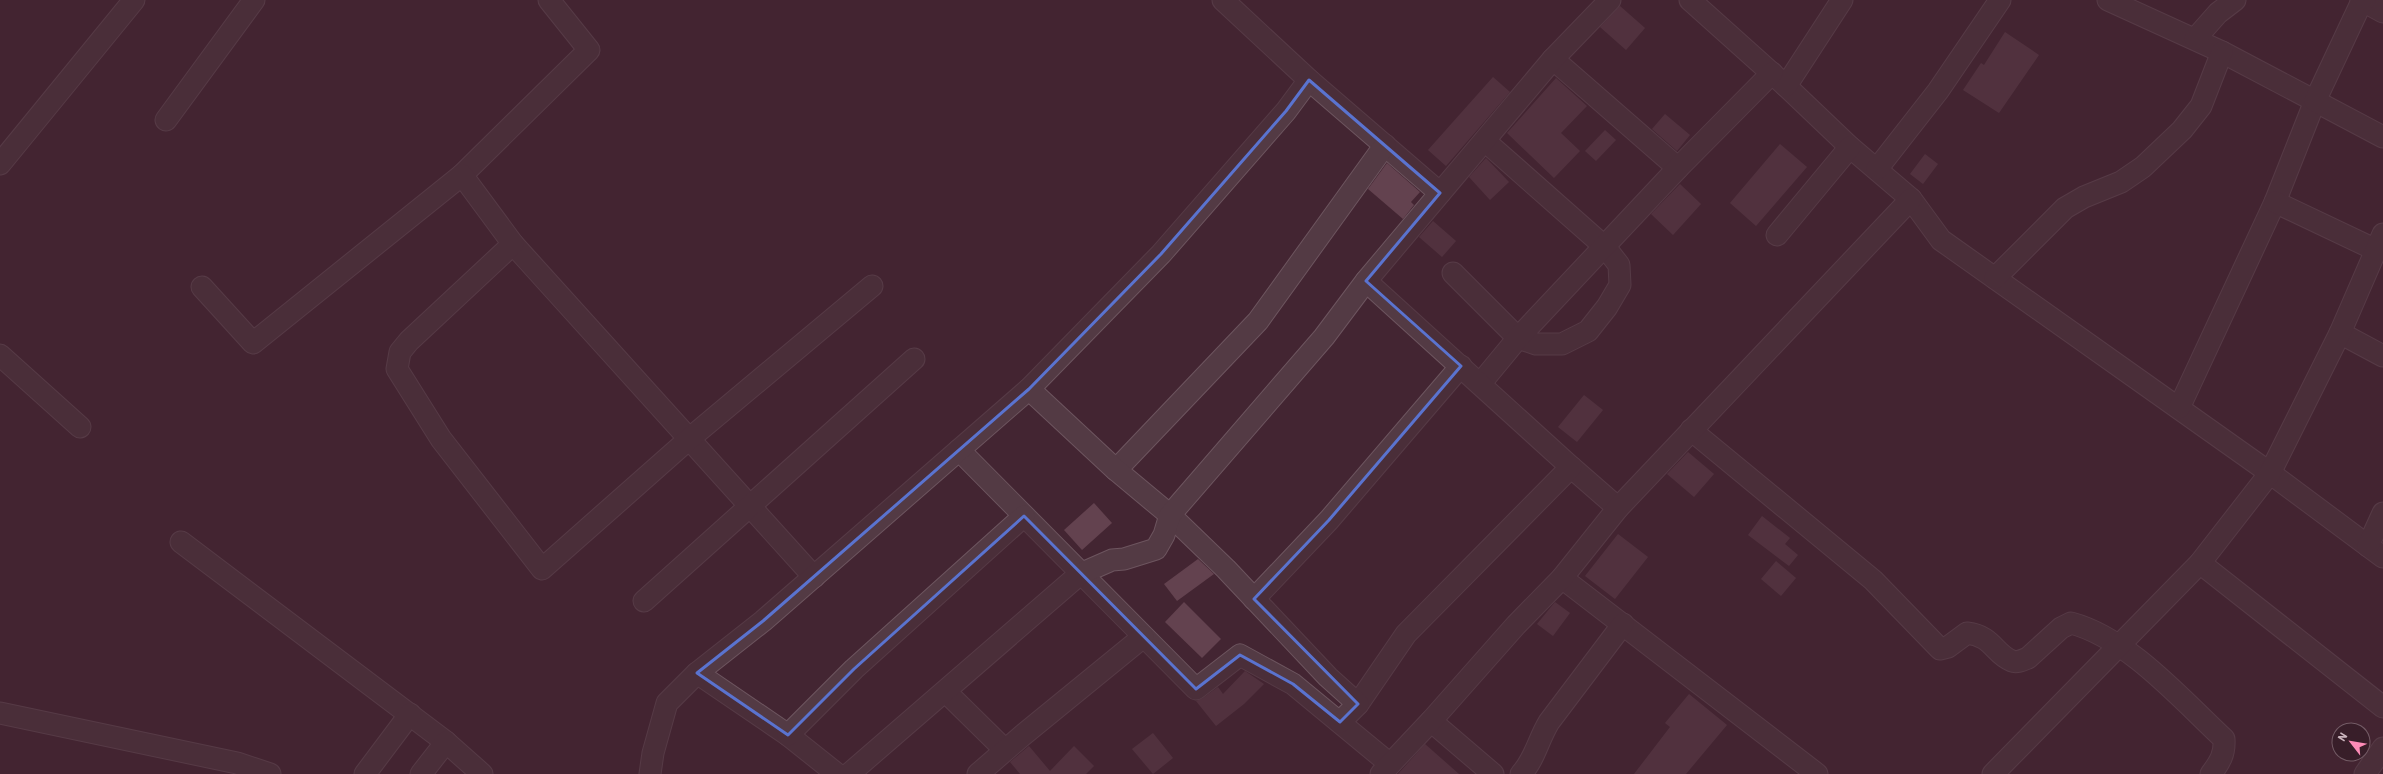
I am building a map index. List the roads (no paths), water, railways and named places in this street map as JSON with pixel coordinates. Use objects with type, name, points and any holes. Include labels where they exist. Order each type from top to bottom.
[{"type":"street","points":[[0,164],[134,0]]},
{"type":"street","points":[[166,120],[254,0]]},
{"type":"street","points":[[202,287],[253,343],[462,175],[589,50],[549,0]]},
{"type":"street","points":[[1223,0],[1309,80],[1440,193]]},
{"type":"street","points":[[849,774],[946,692],[1080,574],[1112,560],[1124,560],[1156,549],[1164,535],[1170,515],[1324,337],[1366,281],[1553,59],[1610,0]]},
{"type":"street","points":[[1690,0],[1779,80],[1850,147],[1877,168],[1911,199],[1941,240],[2270,473],[2376,552],[2383,513]]},
{"type":"street","points":[[1480,384],[1518,338],[1678,168],[1779,80],[1842,0]]},
{"type":"street","points":[[1877,168],[1938,91],[2000,0]]},
{"type":"street","points":[[2108,0],[2222,52],[2383,137]]},
{"type":"street","points":[[2195,39],[2218,13],[2236,0]]},
{"type":"street","points":[[2179,408],[2275,202],[2315,101],[2362,0],[2383,12]]},
{"type":"street","points":[[1995,278],[2065,208],[2084,197],[2121,182],[2143,167],[2182,130],[2201,106],[2222,52]]},
{"type":"street","points":[[1553,59],[1678,168]]},
{"type":"street","points":[[650,774],[653,753],[667,703],[697,673],[814,577],[1029,389],[1161,254],[1286,111],[1309,80]]},
{"type":"street","points":[[1453,273],[1518,338],[1536,344],[1562,344],[1588,331],[1607,307],[1620,285],[1619,265],[1605,247],[1485,141]]},
{"type":"street","points":[[1116,470],[1258,321],[1385,145]]},
{"type":"street","points":[[1777,235],[1850,147]]},
{"type":"street","points":[[462,175],[513,244],[814,577]]},
{"type":"street","points":[[959,450],[1080,574],[1196,689],[1240,655],[1293,684],[1340,722],[1386,769],[1431,721],[1516,625],[1562,578],[1618,508],[1911,199]]},
{"type":"street","points":[[2003,771],[2120,645],[2200,563],[2270,473],[2340,333],[2379,242],[2275,202]]},
{"type":"street","points":[[513,244],[409,341],[400,352],[397,369],[441,439],[542,569],[689,438],[872,286]]},
{"type":"street","points":[[1366,281],[1618,508]]},
{"type":"street","points":[[2340,333],[2383,356]]},
{"type":"street","points":[[0,355],[80,427]]},
{"type":"street","points":[[644,601],[914,359]]},
{"type":"street","points":[[1254,599],[1330,520],[1461,366]]},
{"type":"street","points":[[1029,389],[1116,470],[1170,515],[1254,599],[1328,677],[1358,704]]},
{"type":"street","points":[[1691,430],[1873,580],[1940,648],[1948,647],[1967,633],[1975,634],[1985,638],[2013,661],[2021,661],[2028,658],[2061,628],[2071,623],[2080,625],[2120,645],[2224,738],[2224,751],[2218,765],[2210,774]]},
{"type":"street","points":[[1340,722],[1358,704],[1406,634],[1571,467]]},
{"type":"street","points":[[788,735],[854,669],[1024,516]]},
{"type":"street","points":[[181,542],[410,714],[446,742],[482,774]]},
{"type":"street","points":[[2200,563],[2383,707]]},
{"type":"street","points":[[1562,578],[1817,774]]},
{"type":"street","points":[[1521,774],[1535,756],[1542,735],[1549,722],[1623,624]]},
{"type":"street","points":[[978,774],[1004,750],[1143,637]]},
{"type":"street","points":[[697,673],[788,735],[837,774]]},
{"type":"street","points":[[946,692],[1004,750]]},
{"type":"street","points":[[0,713],[238,763],[270,774]]},
{"type":"street","points":[[365,774],[410,714]]},
{"type":"street","points":[[1431,721],[1493,774]]},
{"type":"street","points":[[421,774],[446,742]]},
{"type":"street","points":[[2365,774],[2383,748]]}]
